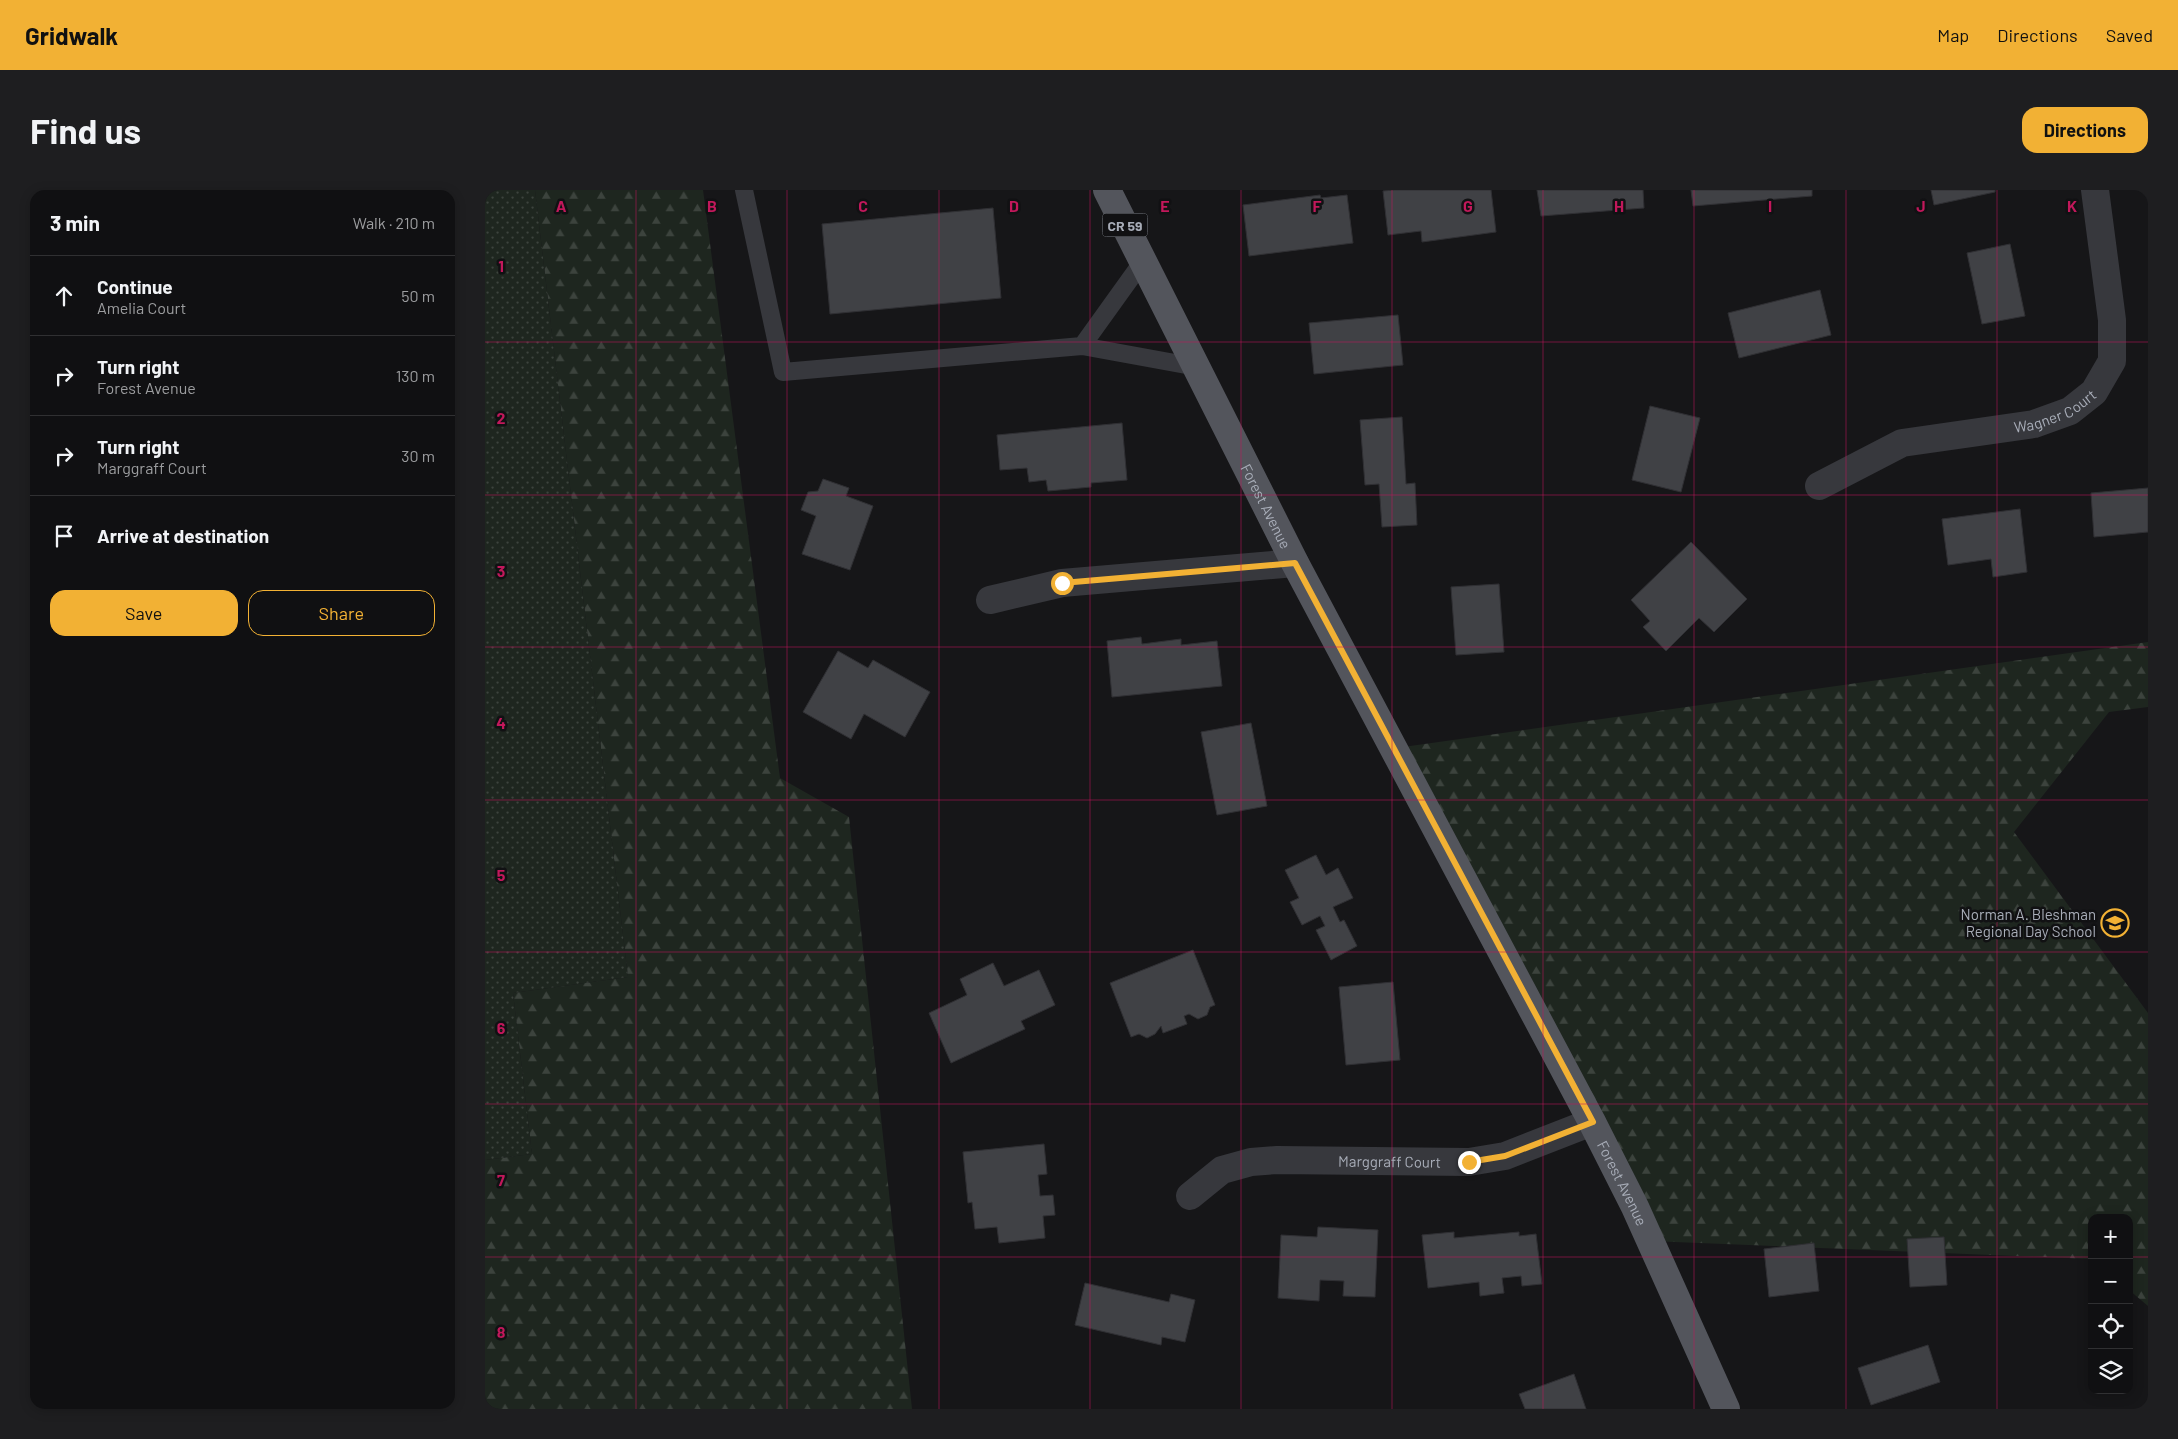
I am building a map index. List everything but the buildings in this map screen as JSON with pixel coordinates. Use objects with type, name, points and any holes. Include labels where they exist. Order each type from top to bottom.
[{"type":"main road","name":"Forest Avenue","points":[[1107,190],[1295,563],[1593,1122],[1635,1207],[1726,1409]]},
{"type":"street","name":"Wagner Court","points":[[1819,486],[1902,443],[2034,424],[2070,411],[2094,392],[2112,361],[2112,329],[2095,190]]},
{"type":"street","points":[[990,600],[1062,583],[1295,563]]},
{"type":"street","name":"Marggraff Court","points":[[1190,1196],[1222,1170],[1251,1162],[1286,1160],[1469,1162],[1505,1156],[1593,1122]]},
{"type":"lane","points":[[744,190],[783,372],[1082,346],[1197,367]]},
{"type":"lane","points":[[1082,346],[1143,261]]},
{"type":"green space","points":[[485,190],[535,190],[628,977],[513,993],[532,1154],[485,1160]]},
{"type":"green space","points":[[535,190],[703,190],[780,778],[849,817],[912,1409],[485,1409],[485,1160],[532,1154],[513,993],[628,977]]},
{"type":"green space","points":[[2148,642],[2148,707],[2109,712],[2014,832],[2148,1013],[2148,1306],[2133,1293],[2133,1214],[2088,1214],[2088,1259],[1650,1241],[1396,748]]},
{"type":"place","name":"Norman A. Bleshman Regional Day School","points":[[2115,923]]},
{"type":"route","points":[[1062,583],[1295,563],[1593,1122],[1505,1156],[1469,1162]]}]
